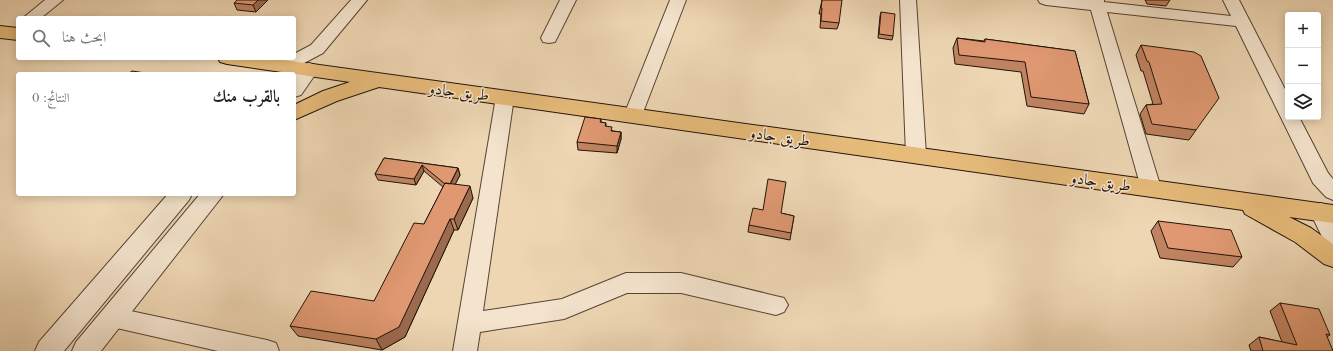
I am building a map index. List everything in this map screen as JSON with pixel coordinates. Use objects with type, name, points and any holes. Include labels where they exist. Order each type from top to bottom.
[{"type":"highway","points":[[224,60],[233,72]]},
{"type":"highway","name":"طريق جادو","points":[[236,60],[282,70],[309,70],[1327,213]]},
{"type":"highway","points":[[296,112],[330,96],[377,80]]},
{"type":"highway","points":[[1228,198],[1278,221],[1303,235],[1333,257]]},
{"type":"street","points":[[34,16],[55,0]]},
{"type":"street","points":[[282,70],[317,48],[359,0]]},
{"type":"street","points":[[549,38],[568,0]]},
{"type":"street","points":[[633,115],[678,0]]},
{"type":"street","points":[[908,0],[916,155]]},
{"type":"street","points":[[1046,0],[1097,3],[1243,22]]},
{"type":"street","points":[[1231,0],[1285,106]]},
{"type":"street","points":[[1097,3],[1151,188]]},
{"type":"street","points":[[296,87],[309,70],[317,48]]},
{"type":"street","points":[[465,351],[505,97]]},
{"type":"street","points":[[1292,120],[1327,185],[1327,213],[1333,236]]},
{"type":"street","points":[[48,351],[179,196]]},
{"type":"street","points":[[85,351],[211,196]]},
{"type":"street","points":[[469,323],[564,309],[626,283],[680,283],[776,305]]},
{"type":"street","points":[[112,317],[267,351]]},
{"type":"building","points":[[237,0],[258,0],[253,5],[234,3]]},
{"type":"building","points":[[822,0],[842,0],[839,23],[821,21]]},
{"type":"building","points":[[881,12],[895,14],[893,36],[879,34]]},
{"type":"building","points":[[957,38],[985,42],[985,39],[1075,51],[1089,104],[1031,97],[1025,62],[959,55]]},
{"type":"building","points":[[1141,45],[1194,52],[1201,56],[1219,98],[1196,130],[1152,124],[1146,105],[1162,104],[1149,62],[1147,61]]},
{"type":"building","points":[[585,117],[601,119],[600,122],[606,123],[605,126],[612,127],[611,131],[621,132],[617,146],[577,142]]},
{"type":"building","points":[[384,158],[458,168],[450,184],[445,184],[422,165],[414,179],[375,174]]},
{"type":"building","points":[[768,179],[786,182],[781,213],[794,216],[791,233],[749,225],[753,208],[763,210]]},
{"type":"building","points":[[445,183],[470,186],[454,219],[450,219],[399,327],[376,339],[290,326],[311,291],[374,301],[414,223],[424,224]]},
{"type":"building","points":[[1158,221],[1231,230],[1242,257],[1168,248]]},
{"type":"building","points":[[1280,303],[1319,309],[1330,335],[1326,334],[1333,351],[1263,351],[1259,337],[1297,345]]}]
